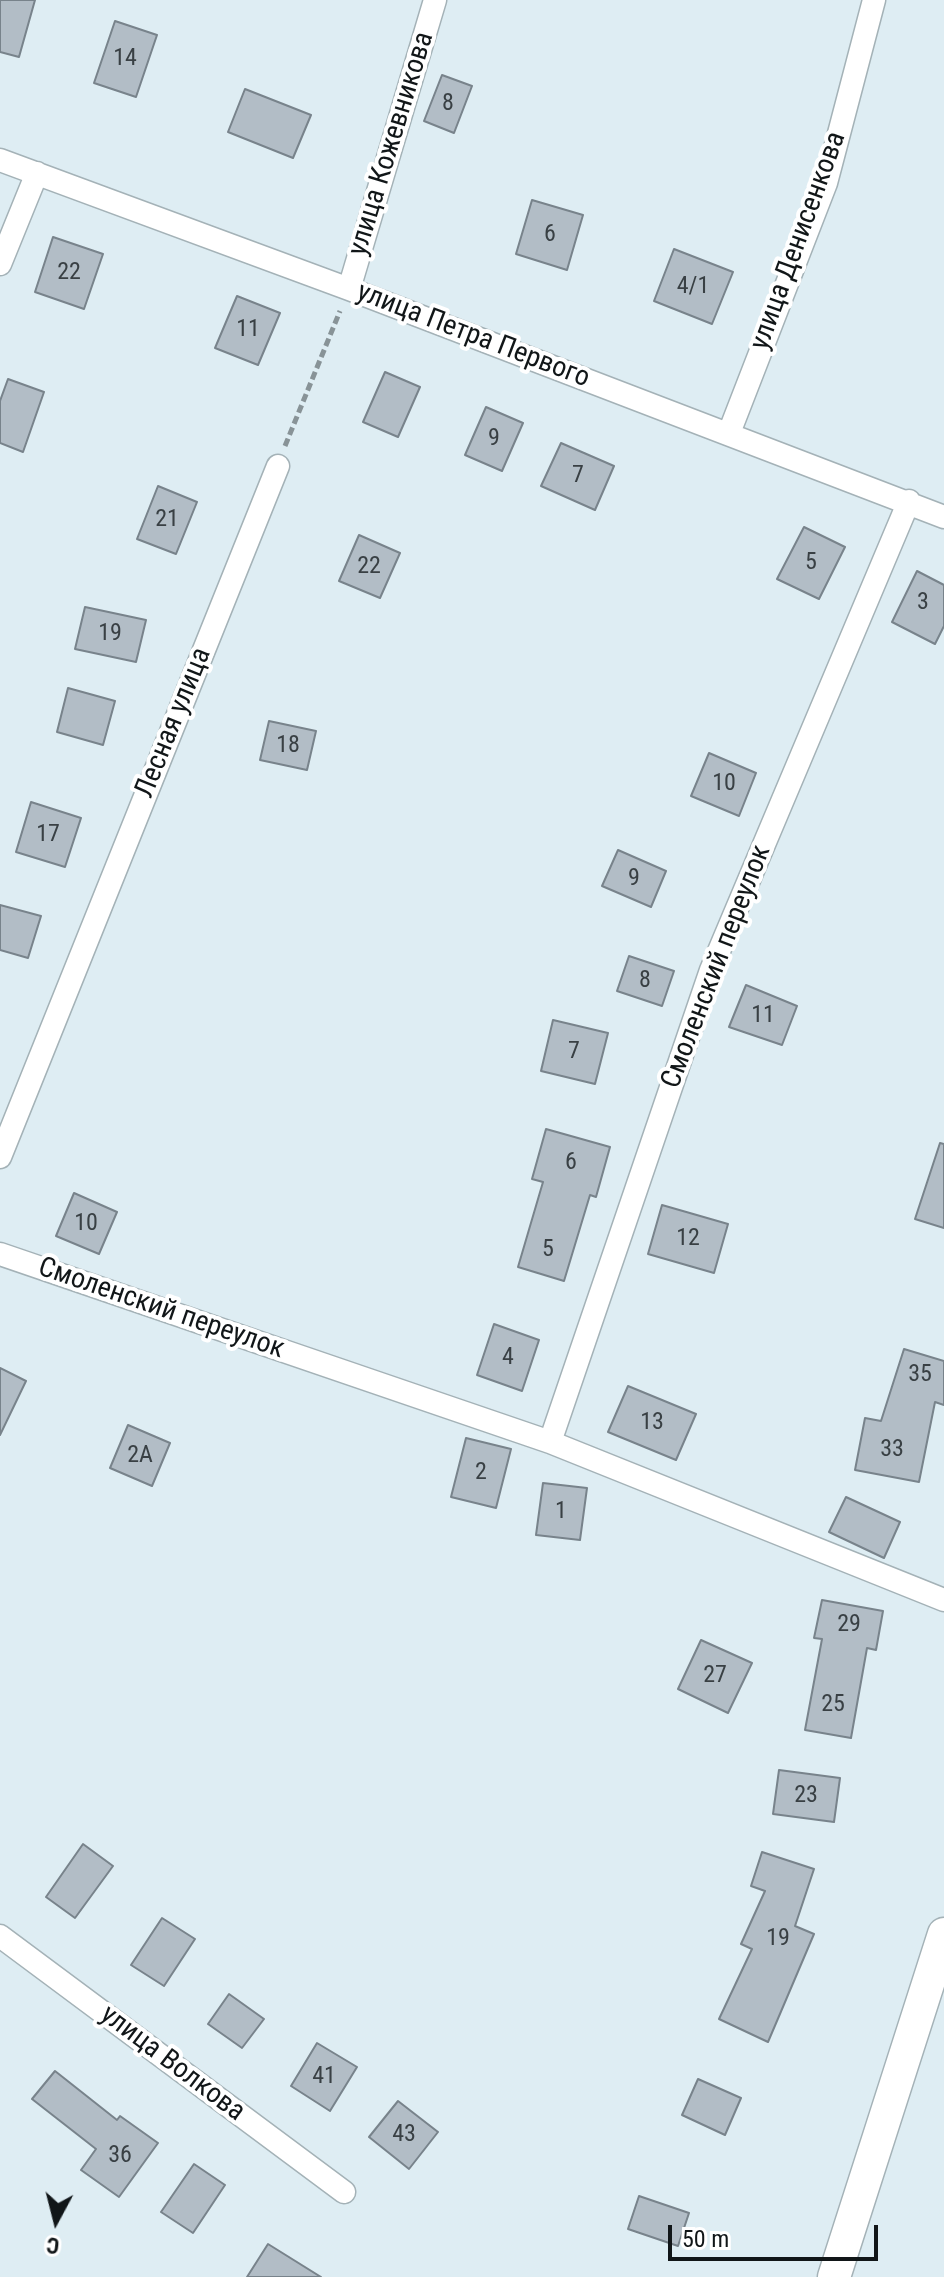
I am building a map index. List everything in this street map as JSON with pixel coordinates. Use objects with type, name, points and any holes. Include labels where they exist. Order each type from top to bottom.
[{"type":"street","name":"улица Кожевникова","points":[[349,289],[435,0]]},
{"type":"street","name":"улица Денисенкова","points":[[729,433],[826,183],[874,0]]},
{"type":"street","name":"улица Петра Первого","points":[[0,160],[349,289],[909,501],[944,517]]},
{"type":"street","points":[[0,264],[37,173]]},
{"type":"street","name":"Лесная улица","points":[[0,1157],[278,466]]},
{"type":"street","name":"Смоленский переулок","points":[[550,1442],[711,970],[909,501]]},
{"type":"street","name":"Смоленский переулок","points":[[0,1254],[550,1442],[944,1600]]},
{"type":"street","points":[[834,2277],[944,1934]]},
{"type":"street","name":"улица Волкова","points":[[0,1936],[344,2192]]},
{"type":"path","points":[[278,466],[349,289]]},
{"type":"building","points":[[0,0],[35,0],[19,57],[0,52]]},
{"type":"building","points":[[115,21],[157,35],[136,97],[94,83]]},
{"type":"building","points":[[442,75],[472,86],[454,133],[424,121]]},
{"type":"building","points":[[245,89],[311,115],[293,158],[228,132]]},
{"type":"building","points":[[532,200],[583,215],[567,270],[516,254]]},
{"type":"building","points":[[53,237],[103,254],[84,309],[35,292]]},
{"type":"building","points":[[674,249],[733,272],[712,324],[654,301]]},
{"type":"building","points":[[237,296],[280,313],[258,365],[215,348]]},
{"type":"building","points":[[385,372],[420,387],[398,437],[363,422]]},
{"type":"building","points":[[8,379],[44,392],[23,452],[0,443],[0,401]]},
{"type":"building","points":[[486,407],[523,423],[502,471],[465,455]]},
{"type":"building","points":[[561,443],[614,466],[595,510],[541,486]]},
{"type":"building","points":[[158,486],[197,502],[176,554],[137,539]]},
{"type":"building","points":[[804,527],[845,547],[819,599],[777,579]]},
{"type":"building","points":[[359,535],[400,553],[380,598],[339,581]]},
{"type":"building","points":[[917,571],[944,585],[944,626],[935,644],[892,622]]},
{"type":"building","points":[[85,607],[146,620],[136,662],[75,649]]},
{"type":"building","points":[[68,688],[115,701],[103,745],[57,732]]},
{"type":"building","points":[[269,721],[316,731],[307,770],[260,760]]},
{"type":"building","points":[[709,753],[756,773],[739,816],[691,796]]},
{"type":"building","points":[[31,802],[81,818],[65,867],[16,852]]},
{"type":"building","points":[[618,850],[666,871],[651,907],[602,886]]},
{"type":"building","points":[[0,905],[41,916],[28,958],[0,950]]},
{"type":"building","points":[[629,956],[674,971],[662,1006],[617,991]]},
{"type":"building","points":[[746,985],[797,1006],[782,1045],[729,1027]]},
{"type":"building","points":[[553,1020],[608,1033],[595,1084],[541,1071]]},
{"type":"building","points":[[546,1129],[610,1147],[596,1197],[590,1195],[564,1281],[518,1267],[543,1182],[532,1179]]},
{"type":"building","points":[[940,1143],[944,1144],[944,1228],[915,1219]]},
{"type":"building","points":[[74,1193],[117,1212],[99,1254],[56,1236]]},
{"type":"building","points":[[662,1205],[728,1224],[714,1273],[648,1254]]},
{"type":"building","points":[[494,1324],[539,1340],[522,1391],[477,1375]]},
{"type":"building","points":[[904,1349],[944,1361],[944,1405],[935,1402],[919,1482],[855,1470],[865,1418],[881,1421]]},
{"type":"building","points":[[0,1368],[26,1381],[0,1435]]},
{"type":"building","points":[[628,1386],[696,1414],[676,1460],[608,1432]]},
{"type":"building","points":[[128,1425],[170,1443],[152,1486],[110,1468]]},
{"type":"building","points":[[466,1438],[511,1449],[496,1508],[451,1497]]},
{"type":"building","points":[[543,1483],[587,1488],[580,1540],[536,1535]]},
{"type":"building","points":[[846,1497],[900,1522],[884,1558],[829,1532]]},
{"type":"building","points":[[822,1600],[883,1611],[876,1650],[867,1648],[851,1738],[805,1730],[822,1639],[814,1638]]},
{"type":"building","points":[[701,1640],[752,1663],[728,1713],[678,1689]]},
{"type":"building","points":[[779,1770],[840,1778],[834,1822],[773,1814]]},
{"type":"building","points":[[83,1844],[113,1866],[75,1918],[46,1897]]},
{"type":"building","points":[[762,1852],[814,1869],[795,1926],[814,1934],[768,2042],[719,2019],[752,1949],[741,1944],[765,1891],[751,1886]]},
{"type":"building","points":[[162,1918],[195,1939],[164,1986],[131,1965]]},
{"type":"building","points":[[229,1994],[264,2019],[242,2048],[208,2024]]},
{"type":"building","points":[[317,2043],[357,2067],[330,2111],[291,2086]]},
{"type":"building","points":[[55,2071],[117,2120],[120,2116],[158,2143],[119,2197],[81,2170],[96,2149],[32,2099]]},
{"type":"building","points":[[698,2079],[741,2098],[725,2135],[682,2115]]},
{"type":"building","points":[[398,2101],[438,2132],[409,2169],[369,2137]]},
{"type":"building","points":[[194,2164],[225,2185],[193,2233],[161,2212]]},
{"type":"building","points":[[639,2196],[689,2213],[678,2246],[628,2229]]},
{"type":"building","points":[[268,2244],[321,2277],[247,2277]]}]
